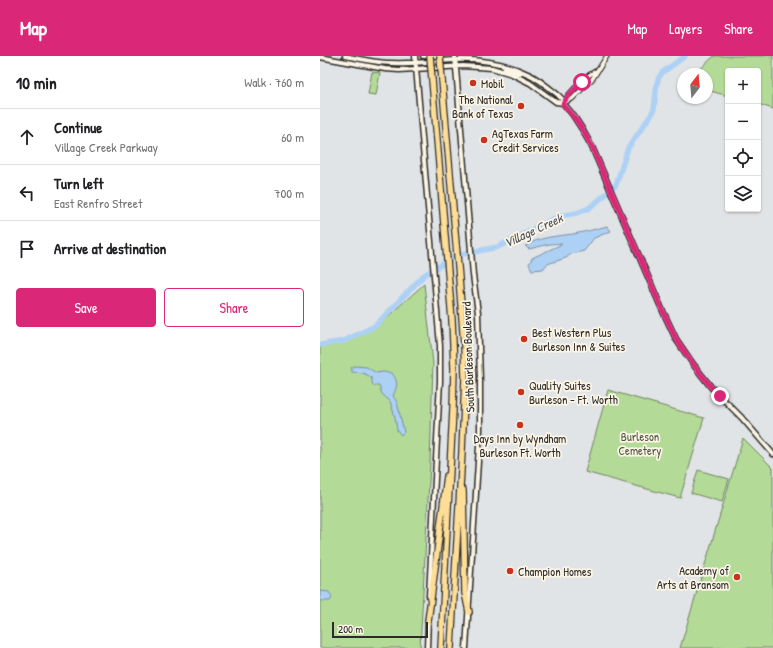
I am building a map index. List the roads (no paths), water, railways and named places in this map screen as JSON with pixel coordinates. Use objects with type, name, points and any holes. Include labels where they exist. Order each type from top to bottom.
[{"type":"highway","points":[[429,56],[446,244],[454,368],[452,448],[441,648]]},
{"type":"highway","points":[[440,56],[460,278],[465,377],[451,648]]},
{"type":"highway","points":[[428,621],[449,459],[452,448]]},
{"type":"highway","points":[[462,452],[466,593],[469,612]]},
{"type":"main road","points":[[345,56],[389,63],[415,63],[456,58],[498,64],[520,71],[538,80],[562,98],[563,104]]},
{"type":"main road","points":[[415,56],[440,346],[440,381],[427,648]]},
{"type":"main road","points":[[423,56],[429,56]]},
{"type":"main road","points":[[320,57],[385,69],[399,70],[469,66],[503,68],[517,73],[520,73],[520,71]]},
{"type":"main road","name":"South Burleson Boulevard","points":[[456,58],[473,274],[478,313],[480,381],[480,431],[466,648]]},
{"type":"main road","points":[[492,68],[519,77],[530,83],[556,102],[563,104],[573,115],[592,147],[676,339],[711,387],[742,418],[773,454]]},
{"type":"street","points":[[563,104],[572,99],[593,78],[607,56]]},
{"type":"water","points":[[607,226],[611,231],[594,238],[584,251],[571,254],[566,258],[547,264],[543,269],[532,270],[529,264],[532,258],[562,244],[549,244],[529,249],[525,246],[530,243],[554,236],[577,233]]},
{"type":"water","points":[[354,366],[367,367],[376,373],[392,373],[397,384],[393,396],[397,402],[404,432],[401,435],[397,430],[390,401],[382,394],[379,386],[373,386],[371,377],[363,373],[352,372],[351,368]]},
{"type":"water","points":[[320,591],[329,592],[332,597],[330,601],[323,601],[320,599]]},
{"type":"waterway","name":"Village Creek","points":[[320,345],[344,341],[375,326],[424,275],[451,259],[463,254],[498,247],[559,216],[577,213],[589,208],[616,185],[628,148],[654,109],[659,77],[663,72],[685,56]]},
{"type":"place","name":"Mobil","points":[[473,83]]},
{"type":"place","name":"The National Bank of Texas","points":[[521,106]]},
{"type":"place","name":"AgTexas Farm Credit Services","points":[[484,140]]},
{"type":"place","name":"Best Western Plus Burleson Inn & Suites","points":[[524,339]]},
{"type":"place","name":"Quality Suites Burleson - Ft. Worth","points":[[521,392]]},
{"type":"place","name":"Days Inn by Wyndham Burleson Ft. Worth","points":[[520,425]]},
{"type":"place","name":"Champion Homes","points":[[510,571]]},
{"type":"place","name":"Academy of Arts at Bransom","points":[[737,577]]},
{"type":"park label","name":"Burleson Cemetery","points":[[640,443]]}]
